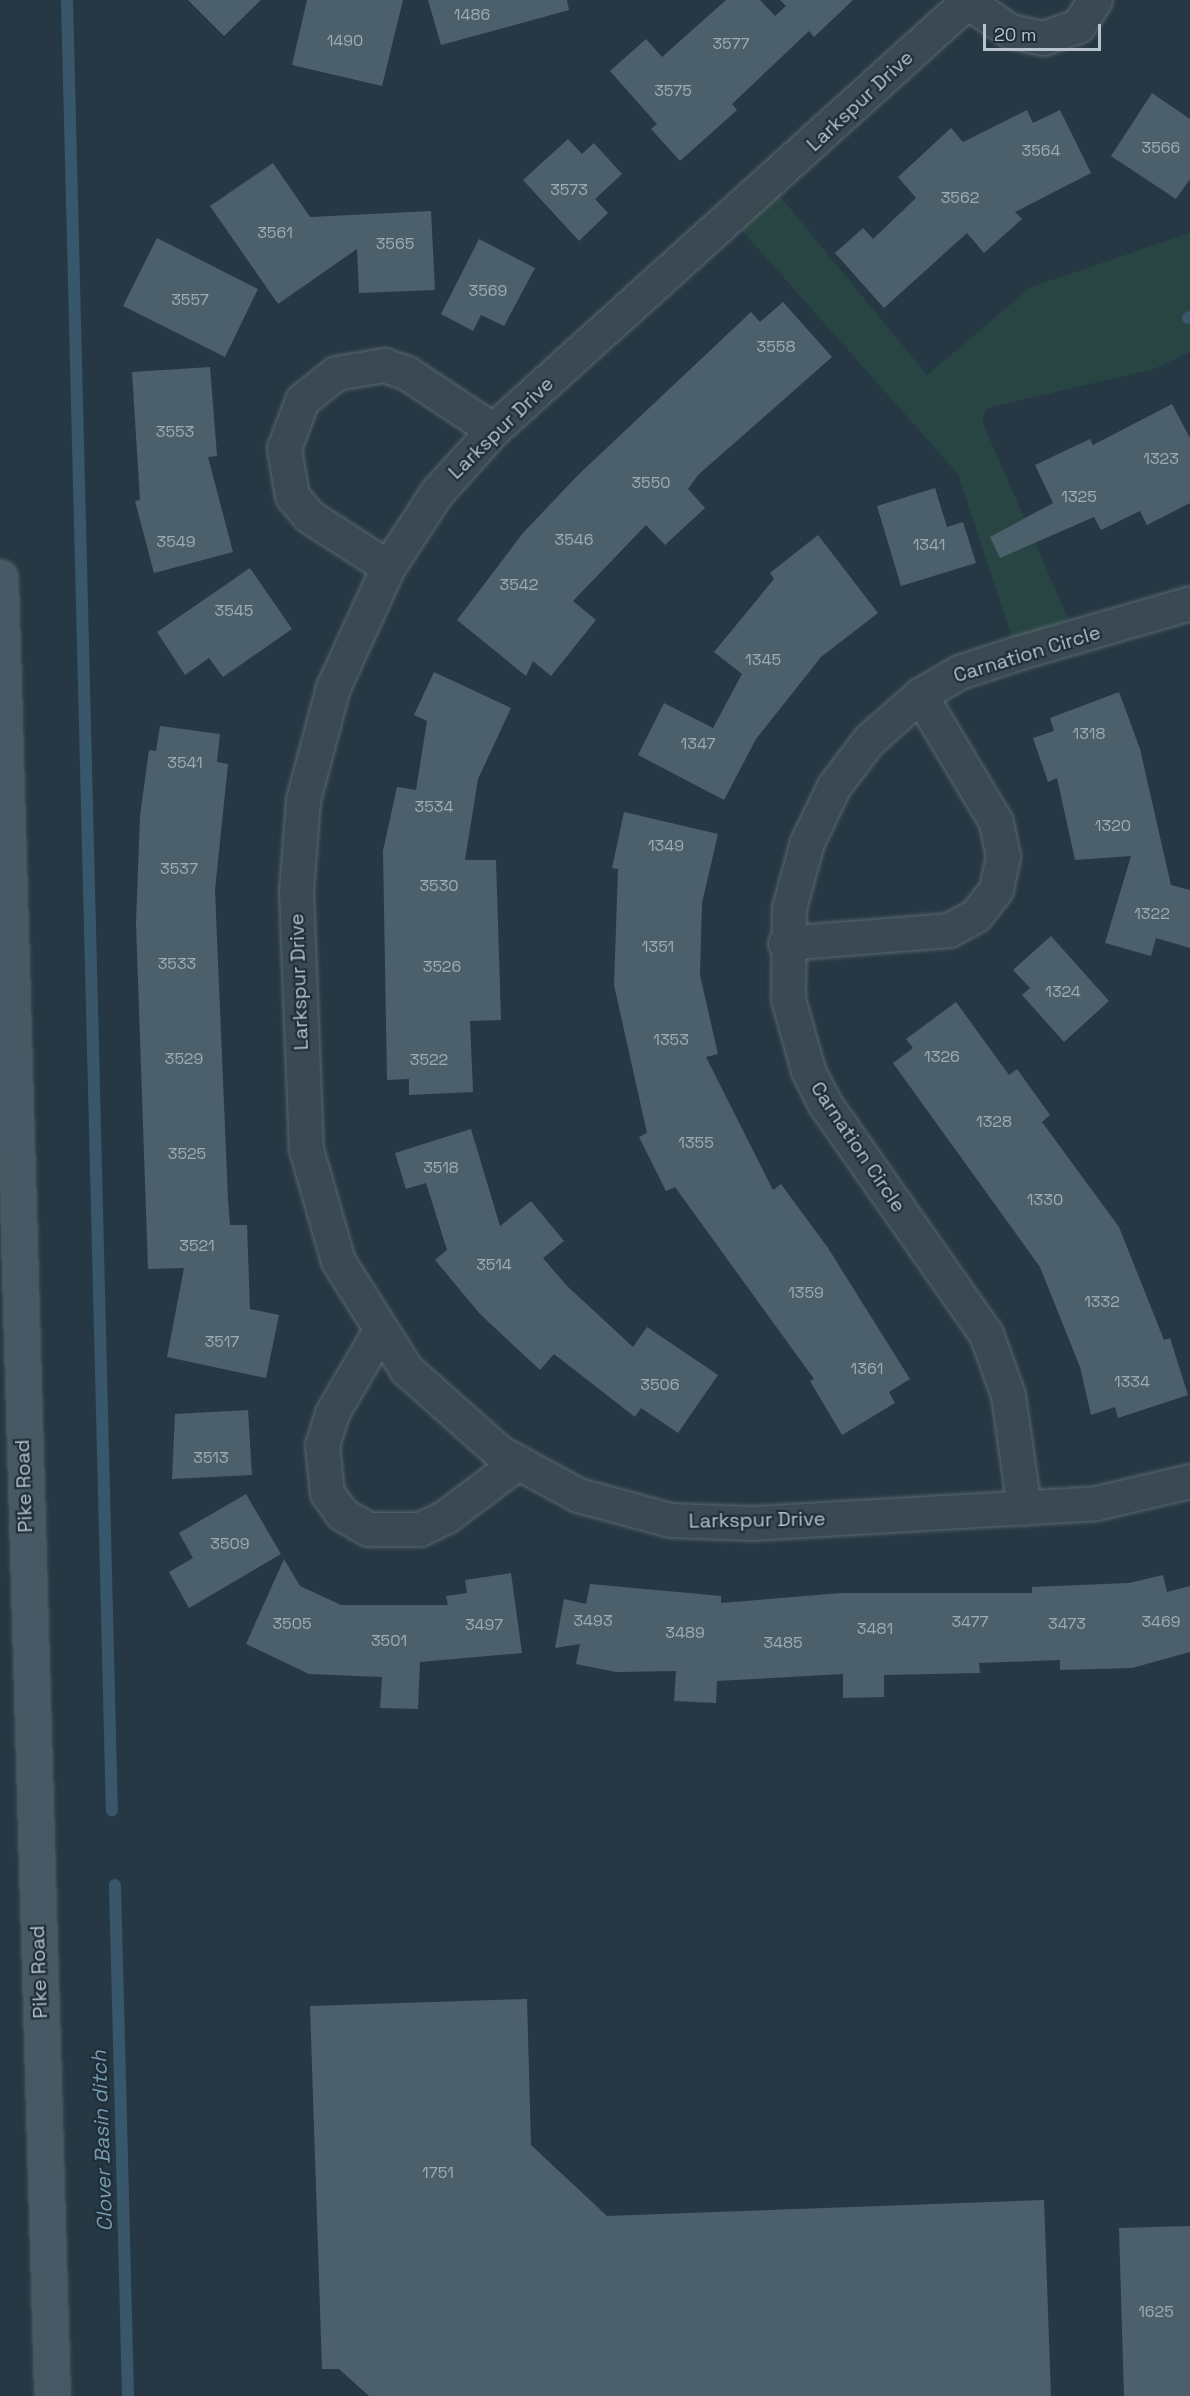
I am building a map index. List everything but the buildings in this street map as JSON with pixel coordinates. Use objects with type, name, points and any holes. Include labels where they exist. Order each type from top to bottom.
[{"type":"street","points":[[968,1],[1010,31],[1043,38],[1078,26],[1095,0]]},
{"type":"street","name":"Larkspur Drive","points":[[968,1],[493,429],[424,509],[388,567],[326,707],[305,792],[296,874],[309,1170],[338,1261],[379,1332],[434,1399],[517,1463],[616,1509],[692,1522],[1024,1508],[1130,1498],[1190,1481]]},
{"type":"street","points":[[388,567],[295,502],[284,448],[302,400],[321,381],[347,368],[390,366],[493,429]]},
{"type":"street","name":"Pike Road","points":[[0,576],[52,2396]]},
{"type":"street","name":"Carnation Circle","points":[[1024,1508],[1011,1411],[992,1347],[816,1089],[790,1013],[785,943],[799,864],[834,786],[869,740],[920,695],[959,672],[1190,603]]},
{"type":"street","points":[[785,943],[949,930],[976,915],[996,889],[1003,856],[996,822],[920,695]]},
{"type":"street","points":[[379,1332],[332,1413],[322,1445],[327,1493],[342,1514],[368,1529],[420,1529],[453,1512],[517,1463]]},
{"type":"green space","points":[[770,184],[927,375],[1031,287],[1190,233],[1190,352],[1154,369],[987,408],[982,421],[1076,637],[1017,653],[958,474],[731,218]]},
{"type":"waterway","points":[[67,0],[112,1810]]},
{"type":"waterway","name":"Clover Basin ditch","points":[[115,1885],[128,2396]]}]
